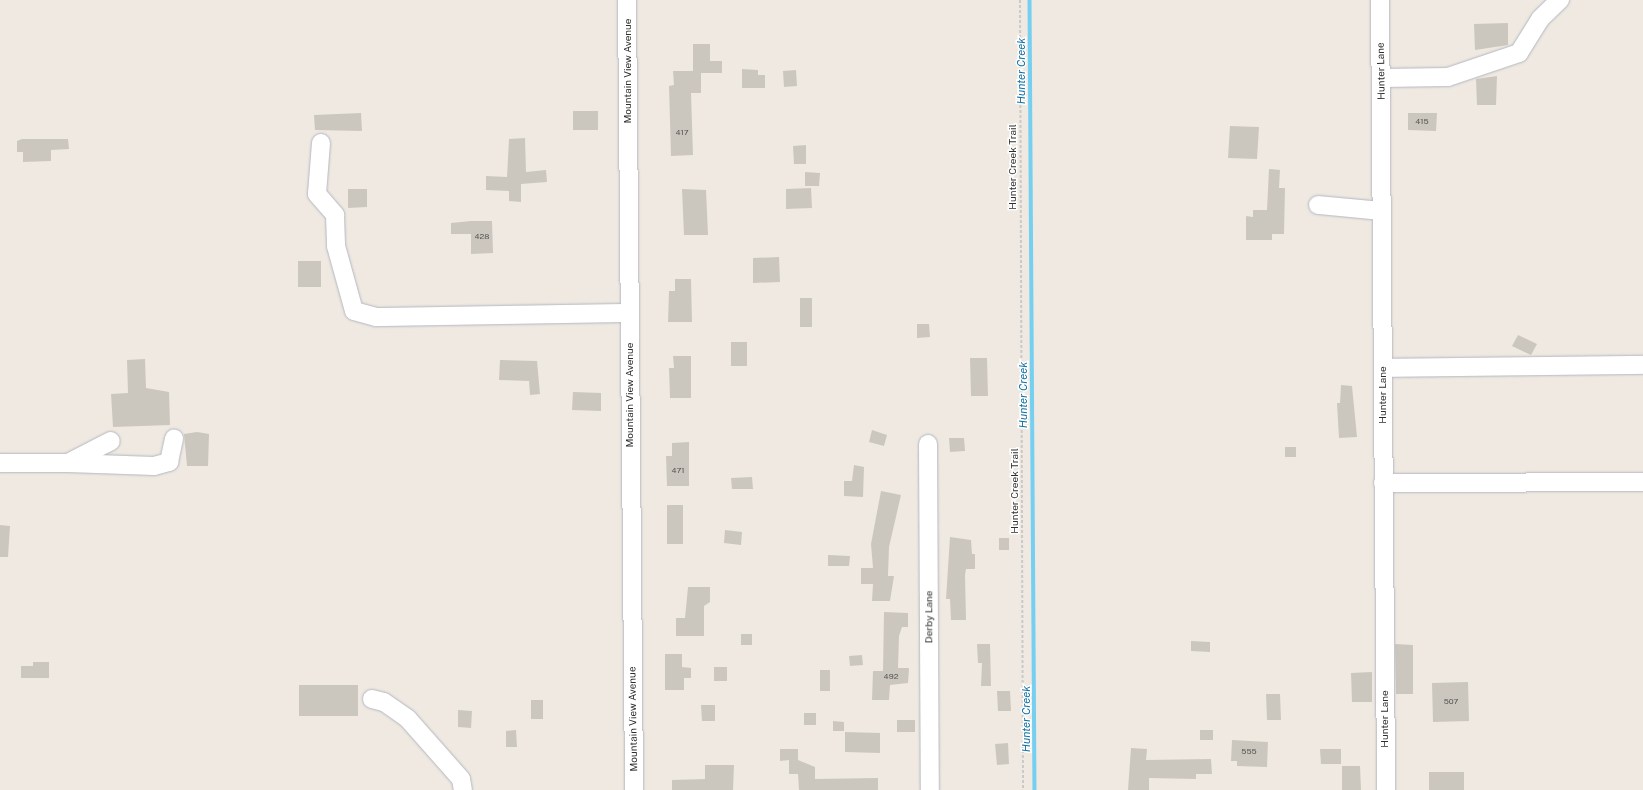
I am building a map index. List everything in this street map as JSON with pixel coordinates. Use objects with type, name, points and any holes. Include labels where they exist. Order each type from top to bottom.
[{"type":"street","name":"Mountain View Avenue","points":[[627,0],[634,790]]},
{"type":"street","name":"Hunter Lane","points":[[1380,0],[1382,78],[1381,211],[1386,790]]},
{"type":"street","points":[[1382,78],[1448,77],[1520,53],[1540,19],[1560,0]]},
{"type":"street","points":[[321,143],[317,194],[335,215],[336,246],[354,311],[376,317],[630,314]]},
{"type":"street","points":[[1318,205],[1381,211]]},
{"type":"street","points":[[1383,368],[1643,365]]},
{"type":"street","points":[[0,463],[68,462],[154,466],[169,462],[174,439]]},
{"type":"street","points":[[68,462],[111,441]]},
{"type":"street","name":"Derby Lane","points":[[928,444],[930,790]]},
{"type":"street","points":[[1383,483],[1643,482]]},
{"type":"street","points":[[372,699],[384,702],[408,719],[461,779],[463,790]]},
{"type":"path","name":"Hunter Creek Trail","points":[[1020,0],[1023,790]]},
{"type":"building","points":[[1508,23],[1508,45],[1475,50],[1474,24]]},
{"type":"building","points":[[693,44],[710,44],[710,61],[722,61],[722,73],[701,73],[701,93],[691,93],[693,155],[671,156],[669,86],[674,85],[673,71],[693,71]]},
{"type":"building","points":[[742,69],[758,70],[758,75],[765,75],[765,88],[742,88]]},
{"type":"building","points":[[796,70],[797,86],[784,87],[783,71]]},
{"type":"building","points":[[1497,76],[1496,105],[1477,105],[1476,79]]},
{"type":"building","points":[[573,111],[598,111],[598,130],[573,130]]},
{"type":"building","points":[[361,113],[362,131],[315,130],[314,115]]},
{"type":"building","points":[[1408,113],[1437,113],[1436,131],[1408,130]]},
{"type":"building","points":[[1230,126],[1259,127],[1257,159],[1228,158]]},
{"type":"building","points":[[525,138],[526,172],[546,170],[547,182],[521,184],[521,202],[509,201],[509,191],[486,190],[486,176],[507,177],[509,139]]},
{"type":"building","points":[[22,139],[68,139],[69,149],[51,150],[51,161],[23,162],[23,152],[17,152],[17,141]]},
{"type":"building","points":[[806,145],[806,164],[794,164],[793,146]]},
{"type":"building","points":[[1269,169],[1280,170],[1279,188],[1285,188],[1284,234],[1272,234],[1272,240],[1246,240],[1246,216],[1253,217],[1253,210],[1267,210]]},
{"type":"building","points":[[805,172],[820,173],[819,186],[805,186]]},
{"type":"building","points":[[811,188],[812,208],[786,209],[786,189]]},
{"type":"building","points":[[348,189],[367,189],[367,207],[348,208]]},
{"type":"building","points":[[682,189],[706,190],[708,235],[684,235]]},
{"type":"building","points":[[492,221],[493,253],[471,254],[471,234],[451,234],[451,223]]},
{"type":"building","points":[[779,257],[780,282],[753,283],[753,258]]},
{"type":"building","points":[[298,261],[321,261],[321,287],[298,287]]},
{"type":"building","points":[[675,279],[691,279],[692,322],[668,322],[669,291],[675,291]]},
{"type":"building","points":[[800,298],[812,298],[812,327],[800,327]]},
{"type":"building","points":[[917,324],[929,324],[930,337],[917,338]]},
{"type":"building","points":[[1518,335],[1537,344],[1531,355],[1512,346]]},
{"type":"building","points":[[731,342],[747,342],[747,366],[731,366]]},
{"type":"building","points":[[673,356],[691,356],[691,398],[670,398],[669,368],[674,368]]},
{"type":"building","points":[[970,358],[987,358],[988,396],[971,396]]},
{"type":"building","points":[[145,359],[146,388],[169,392],[170,425],[113,427],[111,394],[128,393],[127,360]]},
{"type":"building","points":[[500,360],[537,361],[540,394],[530,395],[529,381],[499,380]]},
{"type":"building","points":[[1341,385],[1352,386],[1357,437],[1339,438],[1337,403],[1340,403]]},
{"type":"building","points":[[573,392],[601,393],[601,411],[572,410]]},
{"type":"building","points":[[872,430],[887,435],[884,446],[869,442]]},
{"type":"building","points":[[197,432],[209,434],[208,466],[187,466],[184,434]]},
{"type":"building","points":[[949,438],[964,438],[965,451],[950,452]]},
{"type":"building","points":[[689,442],[689,486],[667,486],[666,456],[672,456],[672,443]]},
{"type":"building","points":[[1285,447],[1296,447],[1296,457],[1285,457]]},
{"type":"building","points":[[854,465],[864,467],[863,497],[844,496],[844,481],[852,481]]},
{"type":"building","points":[[752,477],[753,489],[732,489],[731,478]]},
{"type":"building","points":[[881,491],[901,495],[889,547],[888,576],[894,576],[890,601],[872,601],[873,584],[861,584],[861,568],[873,568],[871,544]]},
{"type":"building","points":[[667,505],[683,505],[683,544],[667,544]]},
{"type":"building","points":[[0,525],[10,526],[8,557],[0,557]]},
{"type":"building","points":[[725,530],[742,532],[741,545],[724,543]]},
{"type":"building","points":[[950,537],[971,540],[972,554],[975,554],[975,569],[966,569],[965,575],[966,620],[951,620],[950,599],[946,599]]},
{"type":"building","points":[[999,538],[1009,538],[1009,550],[999,550]]},
{"type":"building","points":[[828,555],[850,556],[849,566],[828,566]]},
{"type":"building","points":[[688,587],[710,587],[710,602],[704,606],[704,636],[676,636],[676,618],[685,618]]},
{"type":"building","points":[[884,612],[908,613],[908,627],[902,627],[899,636],[898,668],[909,668],[908,683],[890,685],[889,700],[872,700],[873,671],[883,671]]},
{"type":"building","points":[[741,634],[752,634],[752,645],[741,645]]},
{"type":"building","points":[[1191,641],[1210,642],[1210,652],[1191,651]]},
{"type":"building","points":[[977,644],[990,644],[991,686],[981,686],[982,663],[978,663]]},
{"type":"building","points":[[1395,644],[1413,645],[1413,694],[1396,694]]},
{"type":"building","points":[[665,654],[682,654],[682,667],[691,668],[691,678],[684,678],[684,690],[665,690]]},
{"type":"building","points":[[862,655],[863,665],[850,666],[849,656]]},
{"type":"building","points":[[33,662],[49,662],[49,678],[21,678],[21,666],[33,666]]},
{"type":"building","points":[[714,667],[727,667],[727,681],[714,681]]},
{"type":"building","points":[[820,670],[830,670],[830,691],[820,691]]},
{"type":"building","points":[[1372,672],[1372,702],[1352,702],[1351,673]]},
{"type":"building","points":[[1468,682],[1469,721],[1433,722],[1432,683]]},
{"type":"building","points":[[299,685],[358,685],[358,716],[299,716]]},
{"type":"building","points":[[997,691],[1010,691],[1011,711],[998,711]]},
{"type":"building","points":[[1266,694],[1280,694],[1281,720],[1267,720]]},
{"type":"building","points":[[531,700],[543,700],[543,719],[531,719]]},
{"type":"building","points":[[701,705],[715,705],[715,721],[702,721]]},
{"type":"building","points":[[458,710],[472,711],[471,728],[458,727]]},
{"type":"building","points":[[804,713],[816,713],[816,725],[804,725]]},
{"type":"building","points":[[897,720],[915,720],[915,732],[897,732]]},
{"type":"building","points":[[833,721],[844,722],[844,731],[833,731]]},
{"type":"building","points":[[516,730],[517,747],[506,747],[506,731]]},
{"type":"building","points":[[1200,730],[1213,730],[1213,740],[1200,740]]},
{"type":"building","points":[[845,732],[880,733],[880,753],[845,752]]},
{"type":"building","points":[[1232,740],[1268,742],[1267,767],[1237,766],[1237,761],[1231,761]]},
{"type":"building","points":[[1008,743],[1009,764],[997,765],[995,744]]},
{"type":"building","points":[[1131,748],[1147,749],[1146,760],[1211,759],[1212,774],[1196,774],[1196,779],[1149,778],[1149,790],[1128,790]]},
{"type":"building","points":[[780,749],[798,749],[798,760],[815,767],[815,779],[878,778],[878,790],[799,790],[798,774],[789,774],[789,760],[780,761]]},
{"type":"building","points":[[1320,749],[1341,749],[1341,764],[1321,764]]},
{"type":"building","points":[[705,765],[734,765],[733,790],[672,790],[672,780],[705,779]]},
{"type":"building","points":[[1342,766],[1360,766],[1361,790],[1342,790]]},
{"type":"building","points":[[1429,772],[1464,772],[1464,790],[1429,790]]},
{"type":"waterway","name":"Hunter Creek","points":[[1030,0],[1035,790]]}]
